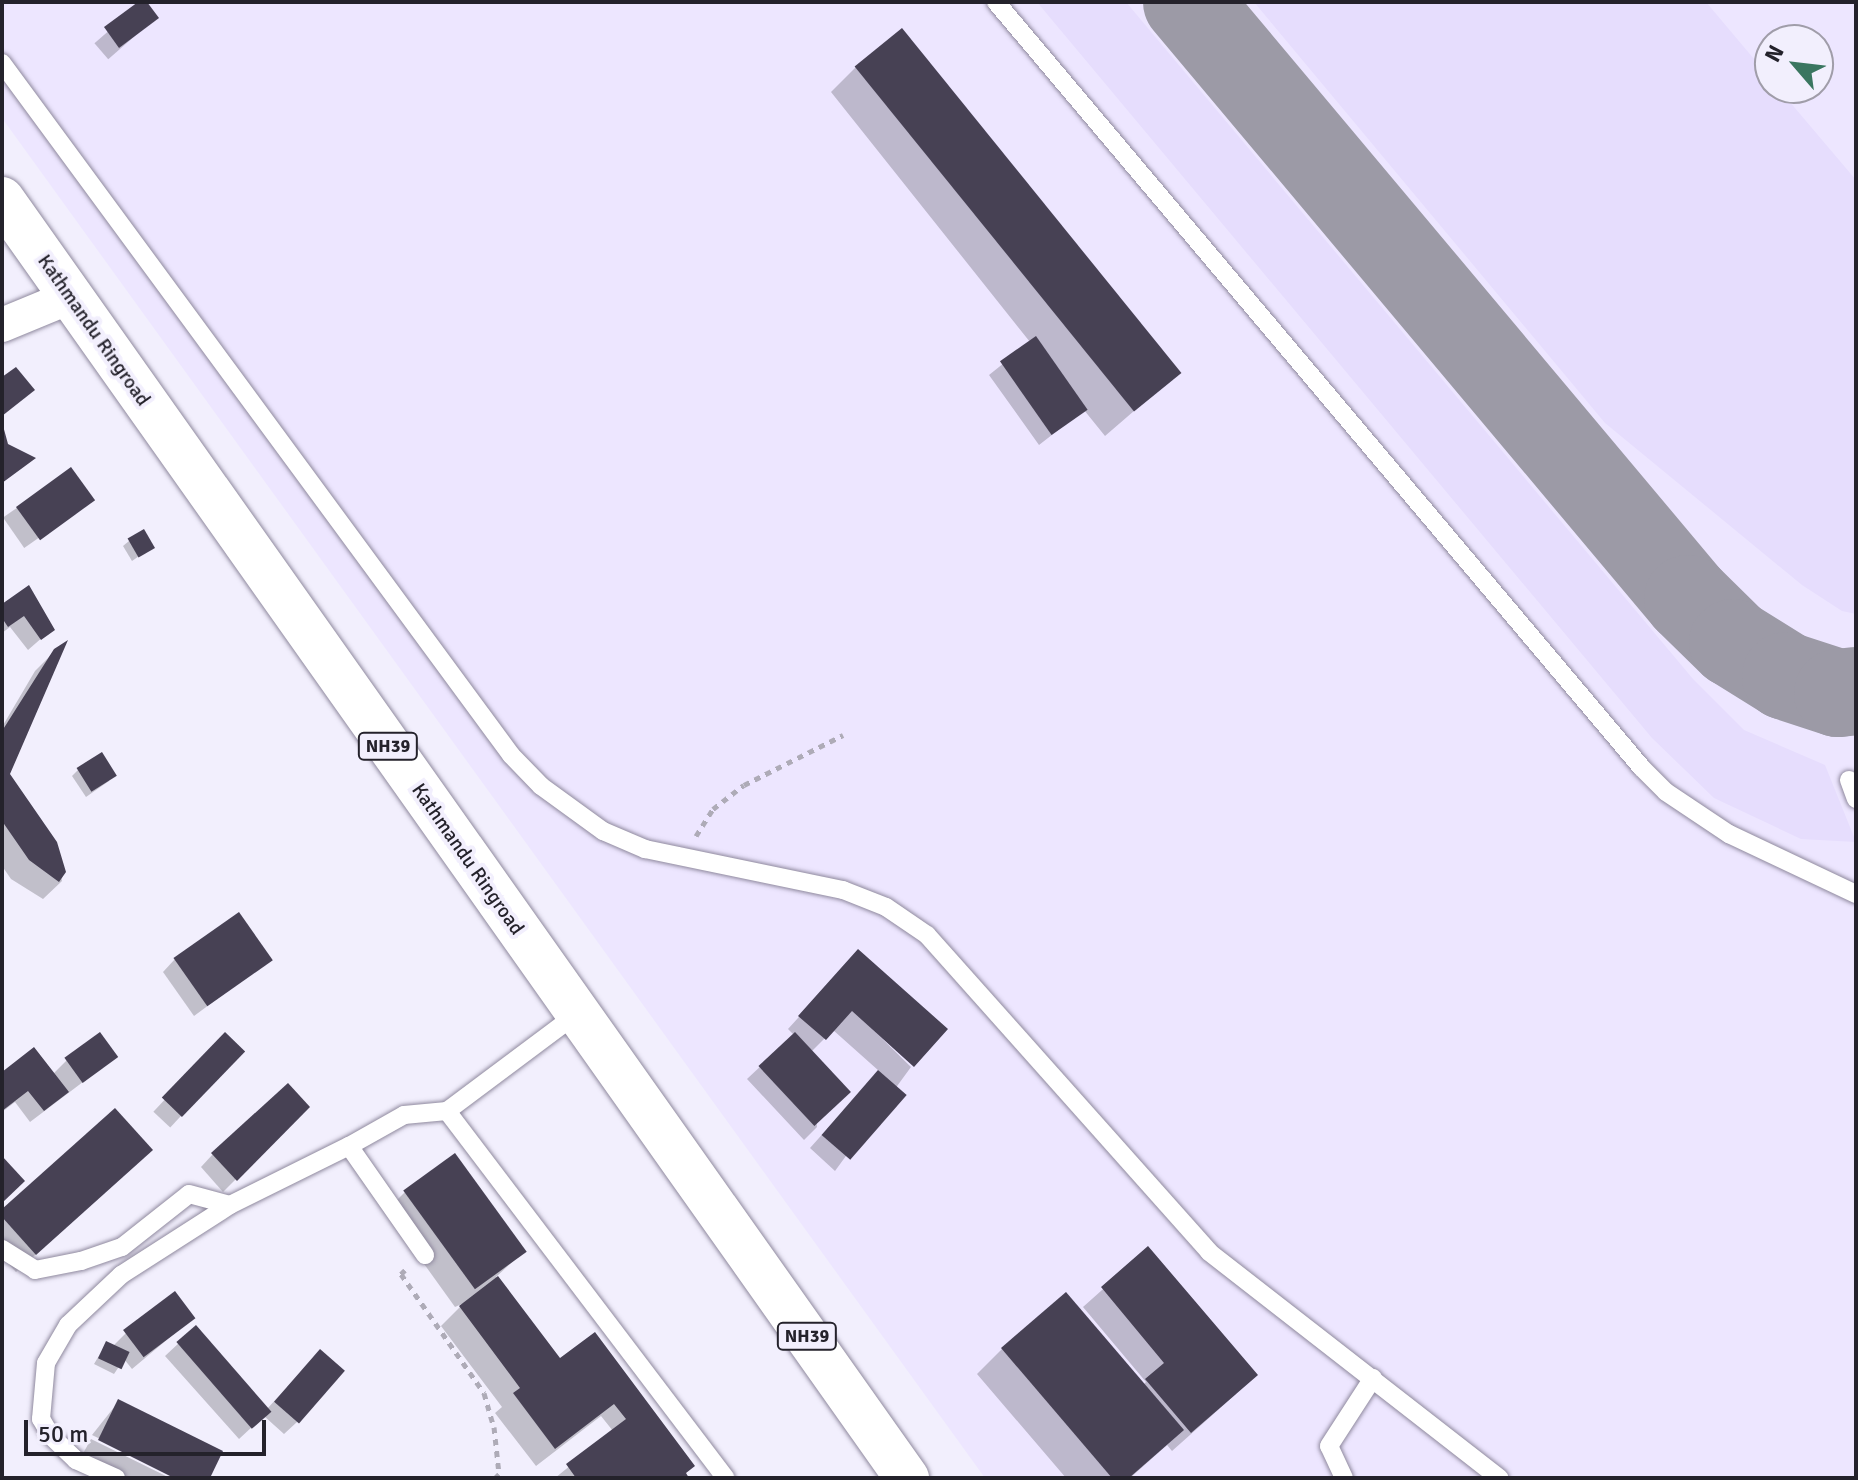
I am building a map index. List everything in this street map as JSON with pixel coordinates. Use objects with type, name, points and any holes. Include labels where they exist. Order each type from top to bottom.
[{"type":"highway","name":"Kathmandu Ringroad","points":[[2,199],[907,1478]]},
{"type":"street","points":[[2,325],[70,297]]},
{"type":"lane","points":[[996,2],[1641,767],[1666,792],[1729,834],[1856,894]]},
{"type":"lane","points":[[2,63],[511,755],[541,786],[603,831],[693,861],[843,890],[886,907],[927,935],[1209,1252],[1499,1478]]},
{"type":"lane","points":[[1849,780],[1856,799]]},
{"type":"lane","points":[[116,1478],[76,1460],[51,1436],[41,1419],[46,1363],[68,1325],[121,1275],[230,1205],[404,1115],[447,1111],[578,1013]]},
{"type":"lane","points":[[447,1111],[726,1478]]},
{"type":"lane","points":[[349,1146],[425,1255]]},
{"type":"lane","points":[[2,1249],[35,1270],[122,1247],[189,1194],[230,1205]]},
{"type":"lane","points":[[1344,1478],[1329,1446],[1373,1378]]},
{"type":"path","points":[[693,861],[698,826],[713,809],[744,785],[843,735]]},
{"type":"path","points":[[425,1255],[401,1274],[484,1393],[494,1427],[499,1474],[495,1478]]},
{"type":"shaded area","points":[[2,2],[1856,2],[1856,1478],[985,1478],[2,118]]},
{"type":"shaded area","points":[[1037,2],[1126,2],[1693,679],[1744,730],[1825,765],[1856,842],[1801,839],[1714,798],[1652,738]]},
{"type":"shaded area","points":[[1254,2],[1706,2],[1754,59],[1754,104],[1792,104],[1856,180],[1856,614],[1842,611],[1802,585],[1605,423]]},
{"type":"building","points":[[138,2],[147,2],[159,18],[119,48],[104,27]]},
{"type":"building","points":[[902,28],[1181,373],[1134,411],[855,66]]},
{"type":"building","points":[[1036,336],[1088,410],[1052,435],[1000,361]]},
{"type":"building","points":[[16,367],[35,390],[2,416],[2,377]]},
{"type":"building","points":[[2,422],[8,444],[36,458],[2,483]]},
{"type":"building","points":[[71,467],[95,500],[40,540],[16,507]]},
{"type":"building","points":[[144,529],[155,548],[139,558],[128,538]]},
{"type":"building","points":[[29,585],[55,630],[41,640],[24,616],[8,627],[2,618],[2,604]]},
{"type":"building","points":[[68,640],[10,774],[57,842],[66,872],[59,882],[29,860],[2,821],[2,731],[54,649]]},
{"type":"building","points":[[102,752],[117,776],[91,792],[77,768]]},
{"type":"building","points":[[239,912],[273,960],[207,1006],[173,958]]},
{"type":"building","points":[[858,949],[948,1029],[914,1067],[852,1011],[826,1040],[798,1016]]},
{"type":"building","points":[[100,1032],[118,1057],[83,1083],[64,1058]]},
{"type":"building","points":[[225,1032],[245,1051],[182,1117],[162,1097]]},
{"type":"building","points":[[795,1032],[851,1092],[814,1126],[758,1066]]},
{"type":"building","points":[[34,1047],[69,1092],[44,1111],[28,1091],[2,1111],[2,1072]]},
{"type":"building","points":[[878,1070],[907,1095],[850,1160],[822,1135]]},
{"type":"building","points":[[288,1083],[310,1107],[237,1181],[211,1153]]},
{"type":"building","points":[[115,1108],[153,1150],[36,1255],[2,1217],[2,1209]]},
{"type":"building","points":[[455,1153],[527,1252],[475,1289],[403,1191]]},
{"type":"building","points":[[2,1156],[25,1181],[2,1203]]},
{"type":"building","points":[[1148,1246],[1258,1375],[1191,1433],[1145,1379],[1164,1363],[1101,1287]]},
{"type":"building","points":[[498,1276],[560,1358],[595,1332],[695,1466],[686,1473],[689,1478],[576,1478],[566,1464],[626,1419],[614,1404],[555,1449],[513,1393],[520,1388],[459,1306]]},
{"type":"building","points":[[175,1291],[195,1318],[144,1357],[123,1330]]},
{"type":"building","points":[[1066,1292],[1184,1430],[1129,1478],[1112,1478],[1001,1348]]},
{"type":"building","points":[[196,1325],[271,1412],[252,1429],[176,1342]]},
{"type":"building","points":[[106,1341],[130,1352],[122,1369],[98,1358]]},
{"type":"building","points":[[320,1349],[345,1371],[299,1423],[274,1402]]},
{"type":"building","points":[[118,1399],[223,1451],[210,1478],[174,1478],[98,1440]]},
{"type":"taxiway","points":[[1187,2],[1688,599],[1733,643],[1786,676],[1838,693],[1856,691]]}]
